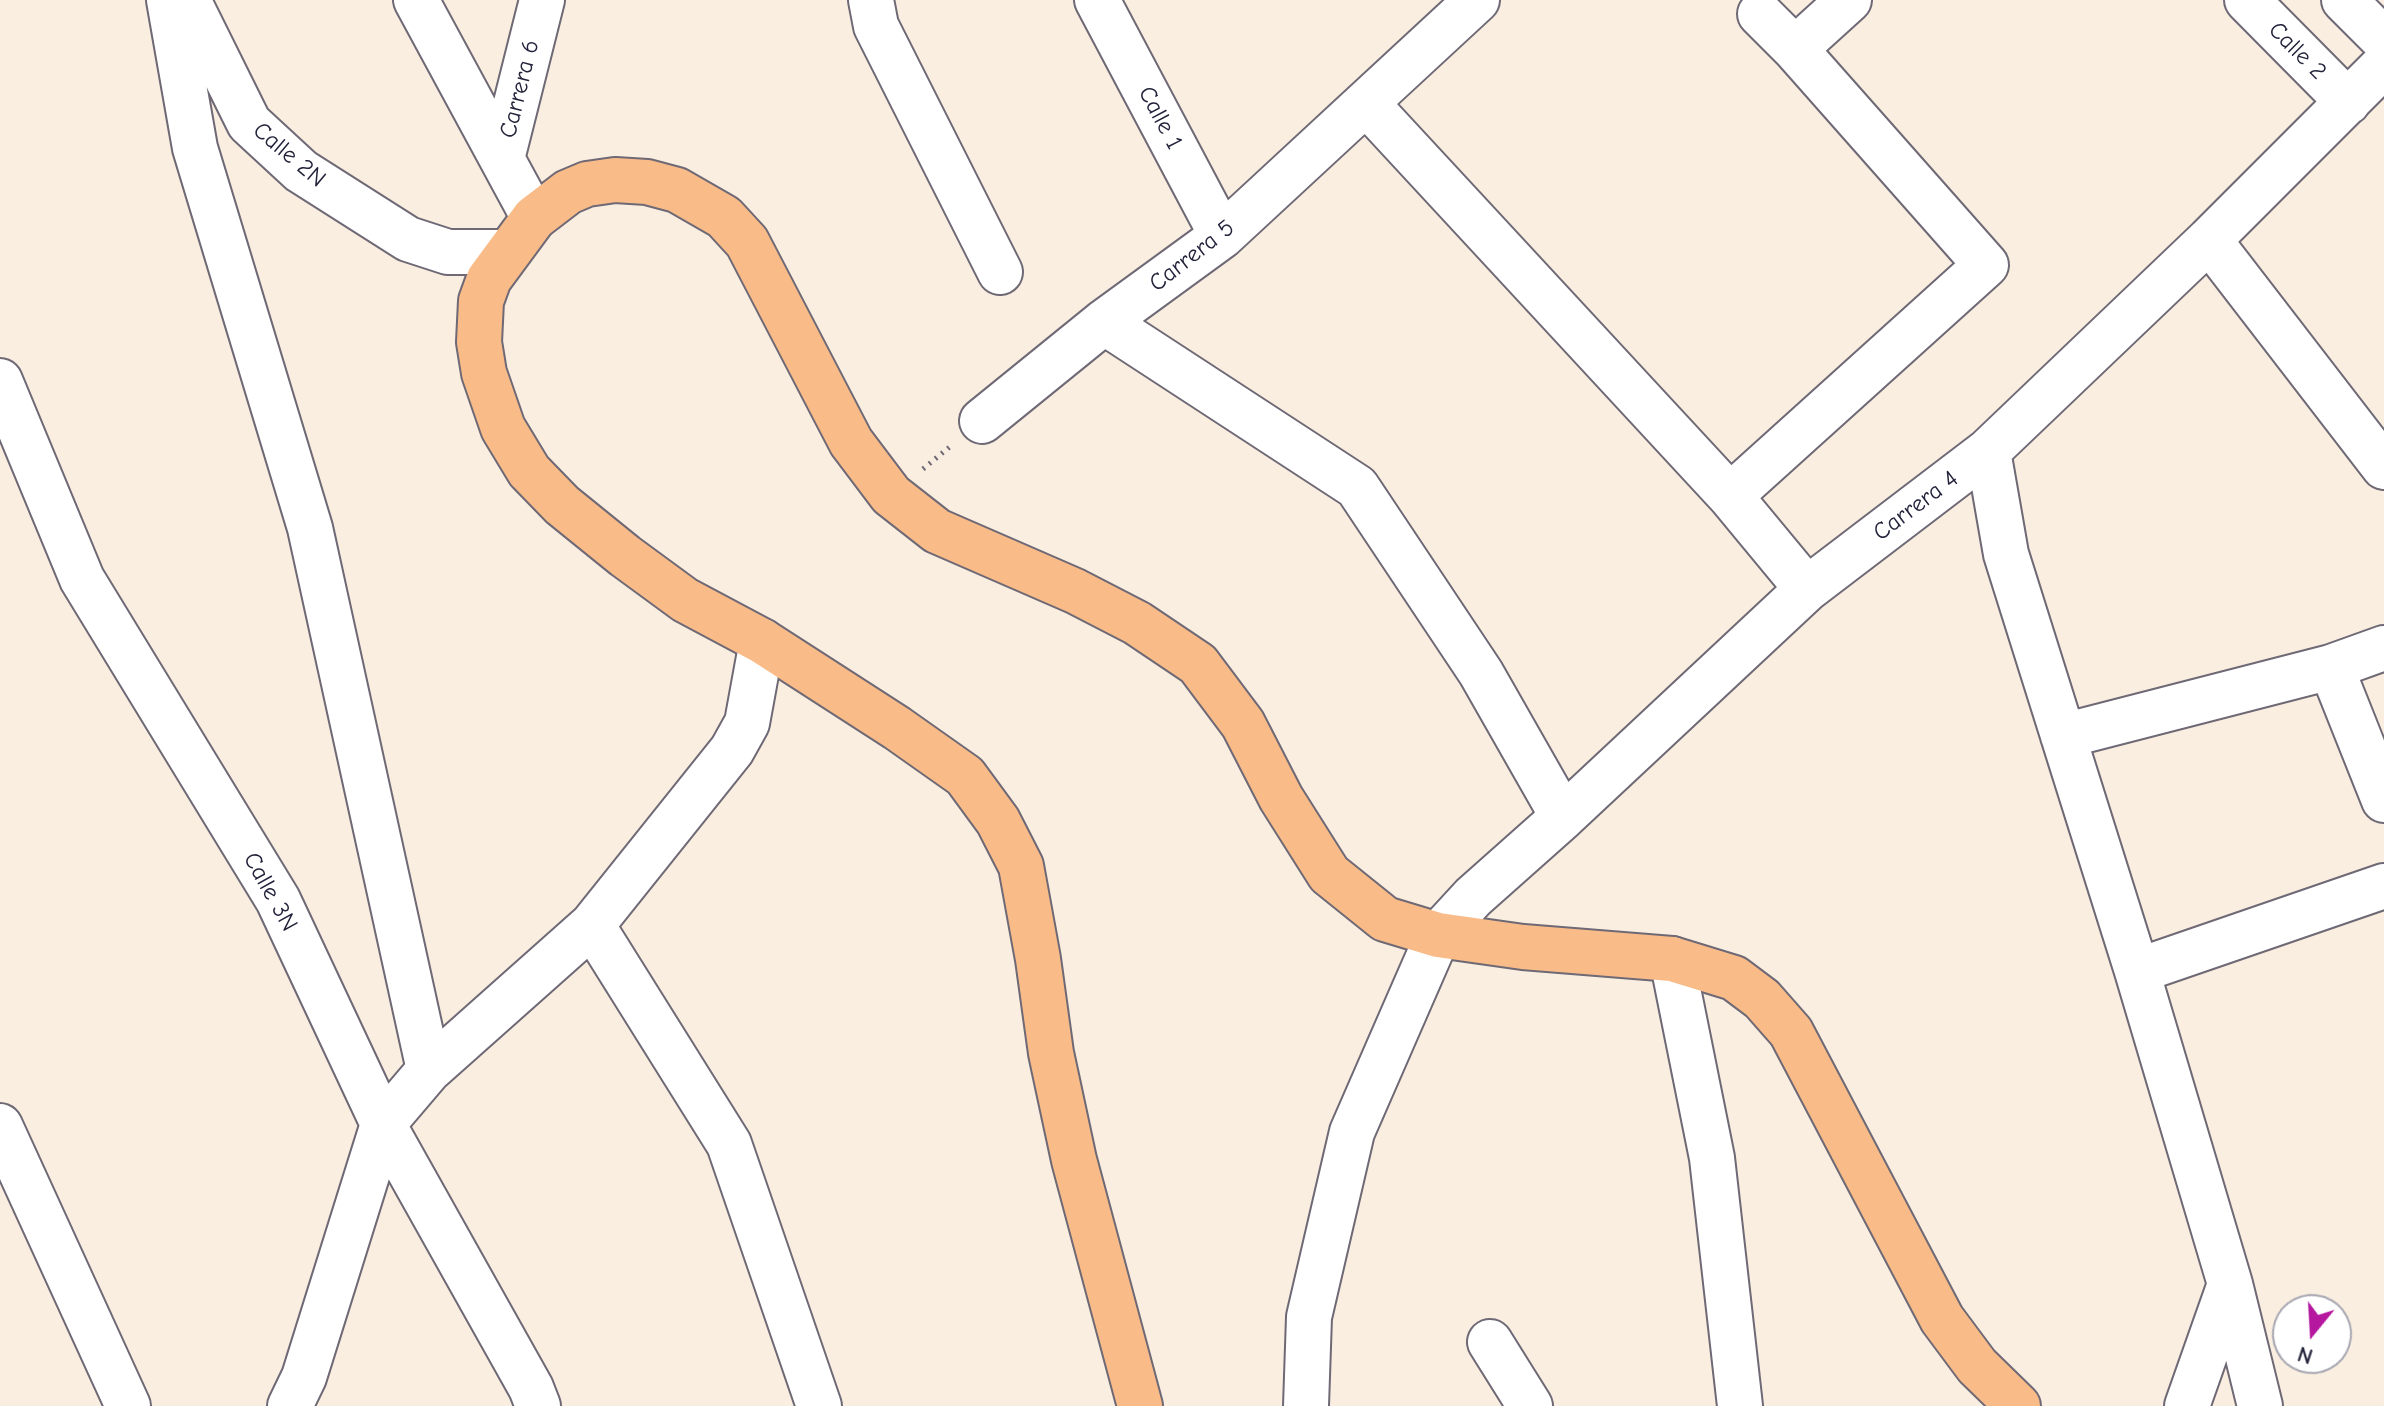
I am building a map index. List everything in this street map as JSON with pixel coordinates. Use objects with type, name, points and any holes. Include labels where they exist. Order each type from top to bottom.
[{"type":"main road","points":[[1140,1406],[1074,1160],[1051,1053],[1021,866],[998,821],[965,776],[762,641],[673,591],[562,505],[529,471],[503,428],[484,373],[479,342],[481,301],[489,279],[521,235],[568,192],[587,184],[615,180],[647,182],[677,190],[724,217],[747,242],[851,442],[891,495],[937,531],[1075,591],[1137,623],[1198,664],[1243,724],[1281,798],[1329,874],[1385,919],[1438,935],[1523,947],[1672,959],[1734,978],[1762,999],[1791,1032],[1942,1319],[1977,1366],[2018,1406]]},
{"type":"street","points":[[169,0],[195,148],[310,528],[429,1070]]},
{"type":"street","name":"Calle 2N","points":[[188,0],[249,123],[301,171],[408,239],[448,252],[521,235]]},
{"type":"street","points":[[416,0],[502,159]]},
{"type":"street","name":"Carrera 6","points":[[521,235],[502,159],[542,0]]},
{"type":"street","points":[[871,0],[876,26],[1000,272]]},
{"type":"street","name":"Calle 1","points":[[1097,0],[1222,236]]},
{"type":"street","name":"Carrera 5","points":[[982,421],[1104,322],[1222,236],[1477,0]]},
{"type":"street","points":[[1795,49],[1849,0]]},
{"type":"street","name":"Calle 2","points":[[2247,0],[2348,102]]},
{"type":"street","points":[[2344,0],[2384,40]]},
{"type":"street","points":[[1730,496],[1986,265],[1795,49],[1760,14]]},
{"type":"street","name":"Carrera 4","points":[[1306,1406],[1309,1317],[1352,1132],[1438,935],[1473,897],[1807,589],[1988,451],[2209,240],[2384,65]]},
{"type":"street","points":[[1366,103],[1730,496],[1807,589]]},
{"type":"street","points":[[2209,240],[2384,467]]},
{"type":"street","points":[[1104,322],[1357,487],[1481,673],[1563,817]]},
{"type":"street","name":"Calle 3N","points":[[0,381],[82,579],[278,900],[383,1124],[531,1388],[538,1406]]},
{"type":"street","points":[[1988,451],[2006,554],[2137,971],[2230,1284],[2260,1406]]},
{"type":"street","points":[[290,1406],[309,1364],[383,1124],[429,1070],[592,925],[732,750],[747,723],[762,641]]},
{"type":"street","points":[[2063,736],[2331,667],[2384,648]]},
{"type":"street","points":[[2331,667],[2384,800]]},
{"type":"street","points":[[2137,971],[2384,886]]},
{"type":"street","points":[[592,925],[729,1144],[819,1406]]},
{"type":"street","points":[[1672,959],[1712,1158],[1740,1406]]},
{"type":"street","points":[[0,1126],[128,1406]]},
{"type":"street","points":[[2187,1406],[2230,1284]]},
{"type":"street","points":[[1490,1342],[1530,1406]]},
{"type":"path","points":[[891,495],[982,421]]}]
